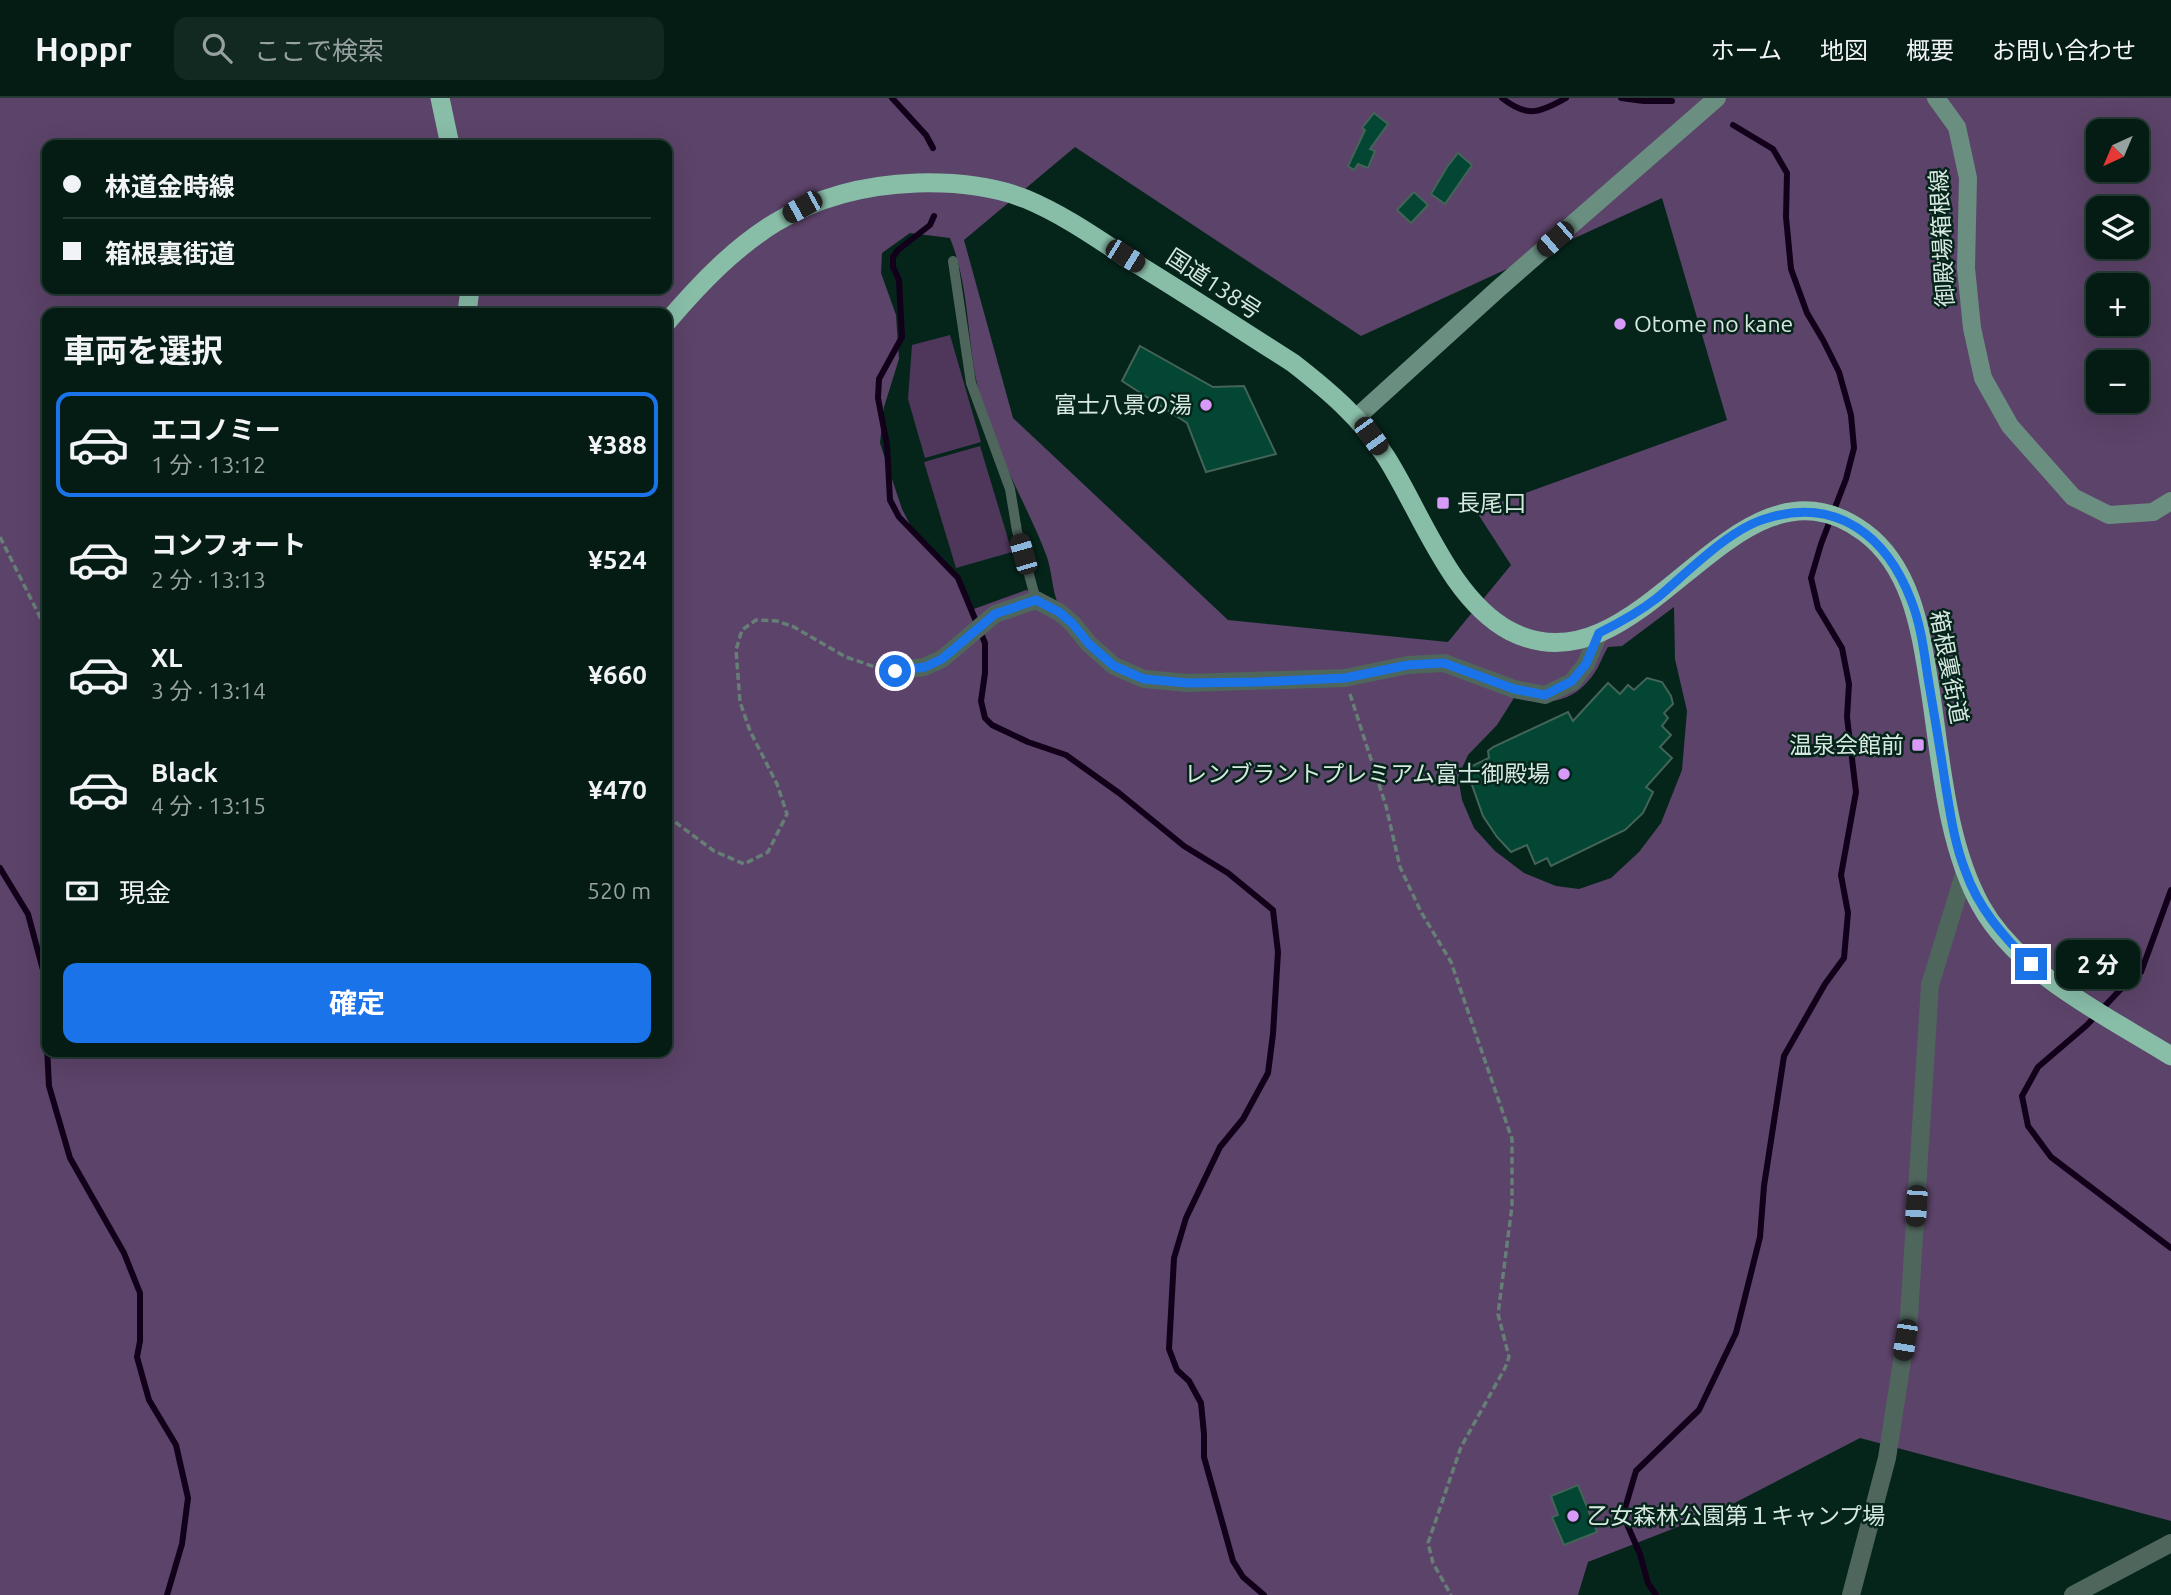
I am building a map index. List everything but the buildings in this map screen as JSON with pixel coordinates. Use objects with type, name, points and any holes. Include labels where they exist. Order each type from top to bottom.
[{"type":"highway","points":[[440,98],[449,140]]},
{"type":"highway","name":"国道138号","points":[[672,317],[728,256],[764,228],[802,207],[845,192],[890,184],[936,183],[983,187],[1026,199],[1067,219],[1293,363],[1357,416]]},
{"type":"highway","name":"箱根裏街道","points":[[1357,416],[1385,456],[1464,592],[1487,616],[1512,632],[1542,642],[1570,641],[1599,633],[1625,620],[1655,600],[1707,555],[1765,518],[1815,511],[1847,522],[1865,533],[1884,551],[1912,602],[1921,637],[1953,830],[1965,871],[1982,908],[2005,938],[2031,964],[2080,999],[2171,1056]]},
{"type":"main road","points":[[1357,416],[1497,289],[1717,98]]},
{"type":"main road","name":"御殿場箱根線","points":[[1936,98],[1957,127],[1968,178],[1966,268],[1972,328],[1983,378],[2010,426],[2073,497],[2109,515],[2153,512],[2171,501]]},
{"type":"street","points":[[895,671],[925,667],[942,659],[995,614],[1036,600],[1059,612],[1114,666],[1144,679],[1220,683],[1345,678],[1408,665],[1444,663],[1514,689],[1545,695],[1572,681],[1586,664],[1599,633]]},
{"type":"street","points":[[1851,1595],[1887,1458],[1909,1316],[1930,985],[1965,871]]},
{"type":"street","points":[[2073,1595],[2171,1543]]},
{"type":"lane","points":[[953,261],[971,383],[1010,489],[1017,531],[1036,600]]},
{"type":"path","points":[[0,537],[42,621]]},
{"type":"path","points":[[672,820],[714,850],[744,864],[768,852],[787,814],[777,784],[750,731],[740,702],[736,650],[742,630],[756,620],[777,621],[794,627],[846,657],[895,671]]},
{"type":"path","points":[[1345,678],[1386,806],[1400,867],[1421,912],[1451,962],[1512,1139],[1512,1206],[1498,1314],[1509,1357],[1461,1447],[1428,1543],[1433,1563],[1451,1595]]},
{"type":"shaded area","points":[[0,98],[2171,98],[2171,1521],[1860,1438],[1721,1510],[1588,1562],[1578,1595],[0,1595]],"holes":[[[1075,147],[1361,336],[1662,198],[1727,420],[1476,511],[1511,565],[1448,642],[1228,620],[1013,418],[964,240]],[[910,233],[950,238],[962,278],[981,400],[1003,460],[1047,557],[1058,604],[1041,594],[1026,590],[971,610],[951,568],[918,540],[902,509],[880,443],[884,407],[899,359],[896,315],[881,273],[882,253]],[[1674,607],[1675,659],[1687,711],[1682,770],[1661,823],[1639,852],[1611,878],[1579,889],[1556,886],[1524,873],[1495,851],[1474,828],[1462,800],[1458,777],[1468,755],[1497,725],[1514,698],[1538,702],[1569,696],[1587,682],[1608,647],[1622,646]]]},
{"type":"shaded area","points":[[950,335],[981,442],[925,458],[908,399],[912,345]]},
{"type":"shaded area","points":[[980,446],[1012,552],[956,568],[924,462]]},
{"type":"waterway","points":[[892,98],[926,135],[933,148]]},
{"type":"waterway","points":[[1502,98],[1526,111],[1541,110],[1566,98]]},
{"type":"waterway","points":[[1621,98],[1672,101]]},
{"type":"waterway","points":[[1656,1595],[1648,1583],[1640,1554],[1623,1515],[1636,1471],[1699,1410],[1736,1333],[1760,1237],[1764,1186],[1784,1056],[1825,984],[1844,958],[1848,913],[1841,875],[1856,792],[1847,717],[1849,684],[1842,648],[1818,608],[1811,578],[1846,479],[1854,448],[1851,415],[1839,372],[1807,313],[1791,269],[1786,217],[1787,173],[1773,149],[1733,125]]},
{"type":"waterway","points":[[934,216],[930,225],[893,257],[893,267],[899,280],[902,337],[879,379],[878,398],[887,445],[890,500],[899,517],[958,578],[985,643],[981,701],[985,718],[992,725],[1028,742],[1066,755],[1119,793],[1184,846],[1228,873],[1273,910],[1278,952],[1268,1073],[1243,1119],[1220,1147],[1186,1218],[1174,1258],[1169,1349],[1177,1370],[1189,1381],[1201,1403],[1204,1457],[1233,1561],[1243,1577],[1264,1595]]},
{"type":"waterway","points":[[0,868],[28,914],[42,966]]},
{"type":"waterway","points":[[2171,890],[2141,972],[2087,1025],[2038,1067],[2022,1096],[2028,1126],[2051,1157],[2171,1248]]},
{"type":"waterway","points":[[48,1057],[49,1086],[70,1158],[124,1253],[140,1293],[140,1341],[137,1357],[149,1400],[176,1445],[188,1498],[182,1544],[167,1595]]},
{"type":"place","name":"Otome no kane","points":[[1620,324]]},
{"type":"place","name":"富士八景の湯","points":[[1206,405]]},
{"type":"place","name":"長尾口","points":[[1443,503]]},
{"type":"place","name":"温泉会館前","points":[[1918,745]]},
{"type":"place","name":"レンブラントプレミアム富士御殿場","points":[[1564,774]]},
{"type":"place","name":"乙女森林公園第１キャンプ場","points":[[1573,1516]]},
{"type":"route","points":[[895,671],[925,667],[942,659],[995,614],[1036,600],[1059,612],[1114,666],[1144,679],[1220,683],[1345,678],[1408,665],[1444,663],[1514,689],[1545,695],[1572,681],[1586,664],[1599,633],[1655,600],[1707,555],[1735,535],[1765,518],[1815,511],[1847,522],[1865,533],[1884,551],[1899,574],[1912,602],[1921,637],[1953,830],[1965,871],[1982,908],[2005,938],[2031,964]]}]
